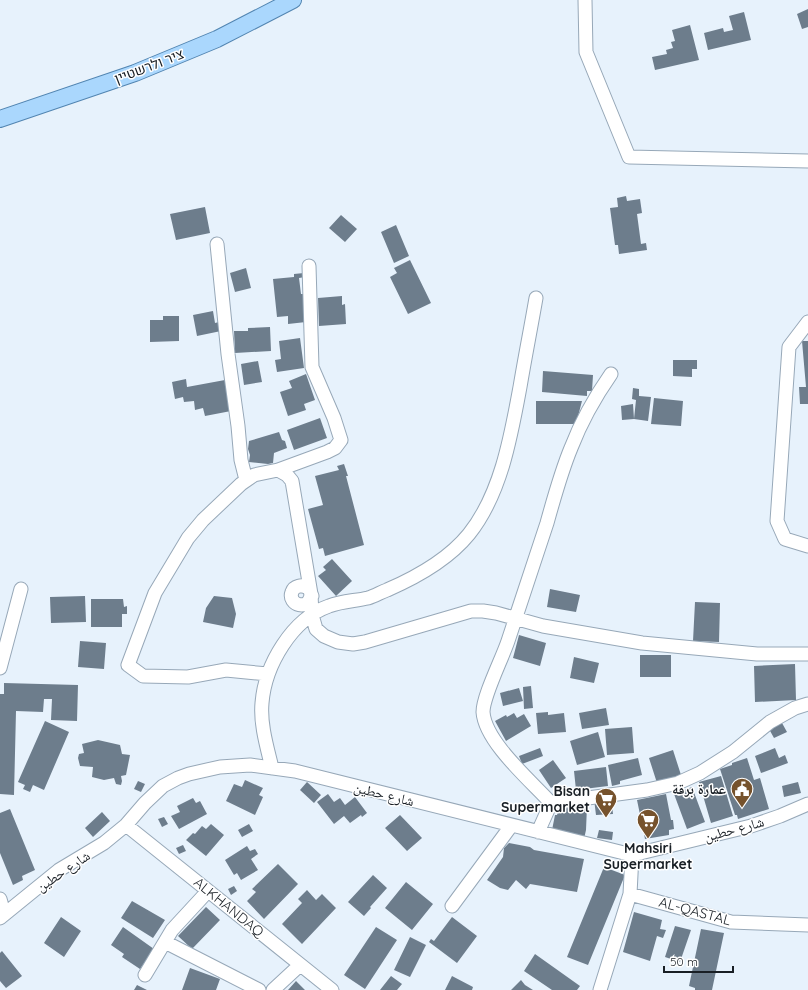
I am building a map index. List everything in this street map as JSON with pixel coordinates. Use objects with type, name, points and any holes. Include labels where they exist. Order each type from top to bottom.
[{"type":"main road","name":"ציר ולרשטיין","points":[[0,119],[149,67],[217,39],[293,0]]},
{"type":"street","points":[[585,0],[586,52],[629,157],[808,161]]},
{"type":"street","points":[[217,244],[228,354],[238,426],[240,460],[246,480]]},
{"type":"street","points":[[268,674],[226,670],[188,677],[143,676],[128,665],[155,593],[188,538],[203,520],[246,480],[254,475],[278,470],[335,448],[341,440],[334,418],[312,367],[309,266]]},
{"type":"street","points":[[272,768],[263,725],[262,704],[265,682],[272,663],[283,644],[293,632],[312,615],[329,606],[369,598],[424,572],[440,561],[464,539],[483,515],[492,495],[511,440],[536,298]]},
{"type":"street","points":[[808,322],[789,347],[777,521],[785,539],[808,546]]},
{"type":"street","points":[[551,803],[493,740],[486,724],[483,712],[488,692],[504,654],[516,619],[570,448],[596,396],[611,374]]},
{"type":"street","points":[[305,460],[292,472],[292,481],[311,594],[312,615],[316,629],[324,636],[338,642],[353,644],[395,634],[471,611],[483,611],[496,613],[543,626],[642,643],[757,654],[808,654]]},
{"type":"street","points":[[278,470],[287,475],[292,481]]},
{"type":"street","points":[[306,563],[291,595],[295,603],[303,612],[312,615]]},
{"type":"street","points":[[294,589],[302,586],[308,588],[316,601],[321,605],[329,606]]},
{"type":"street","points":[[0,668],[21,589]]},
{"type":"street","points":[[298,605],[307,603],[311,598],[311,594]]},
{"type":"street","points":[[293,632],[298,615],[298,605]]},
{"type":"street","points":[[551,803],[647,790],[678,783],[700,773],[733,752],[770,722],[795,708],[808,704]]},
{"type":"street","name":"شارع حطين","points":[[2,916],[59,870],[104,843],[126,824],[163,786],[189,774],[220,767],[250,765],[295,771],[632,855],[751,826],[808,804]]},
{"type":"street","points":[[538,832],[551,803]]},
{"type":"street","name":"ALKHANDAQ","points":[[126,824],[332,990]]},
{"type":"street","points":[[452,906],[511,826]]},
{"type":"street","points":[[600,990],[630,894],[632,855]]},
{"type":"street","points":[[145,975],[172,930],[208,891]]},
{"type":"street","name":"AL-QASTAL","points":[[630,894],[731,922],[808,925]]},
{"type":"street","points":[[0,899],[2,916]]},
{"type":"street","points":[[165,942],[259,990]]},
{"type":"street","points":[[273,990],[300,965]]},
{"type":"building","points":[[808,9],[808,27],[802,29],[797,14]]},
{"type":"building","points":[[744,12],[751,40],[708,50],[704,33],[723,28],[724,32],[733,30],[729,16]]},
{"type":"building","points":[[690,25],[699,60],[655,70],[652,57],[667,54],[666,50],[673,48],[671,42],[675,41],[672,30]]},
{"type":"building","points":[[626,196],[627,201],[640,199],[642,213],[637,214],[641,244],[646,243],[647,250],[619,254],[618,245],[615,245],[610,208],[618,207],[617,198]]},
{"type":"building","points":[[205,207],[210,233],[176,240],[170,214]]},
{"type":"building","points":[[341,215],[357,229],[345,242],[329,228]]},
{"type":"building","points":[[396,225],[409,256],[394,263],[381,232]]},
{"type":"building","points":[[410,260],[431,303],[408,314],[390,277],[397,273],[394,268]]},
{"type":"building","points":[[246,268],[251,288],[235,292],[230,273]]},
{"type":"building","points":[[304,273],[305,277],[299,278],[301,294],[303,294],[306,322],[288,324],[288,316],[277,317],[273,279],[294,277],[294,274]]},
{"type":"building","points":[[342,296],[342,305],[345,304],[346,324],[319,326],[318,298]]},
{"type":"building","points":[[213,311],[215,323],[219,322],[221,331],[197,336],[193,315]]},
{"type":"building","points":[[163,316],[179,316],[179,341],[150,342],[150,320],[163,320]]},
{"type":"building","points":[[270,327],[271,351],[235,353],[234,331],[248,331],[248,328]]},
{"type":"building","points":[[300,338],[304,368],[277,372],[275,360],[281,359],[279,341]]},
{"type":"building","points":[[802,341],[808,341],[808,404],[800,404],[799,387],[806,387]]},
{"type":"building","points":[[673,360],[697,360],[697,369],[692,369],[692,377],[673,376]]},
{"type":"building","points":[[258,361],[262,382],[244,385],[241,364]]},
{"type":"building","points":[[543,371],[593,375],[592,391],[587,391],[587,396],[542,392]]},
{"type":"building","points":[[306,374],[315,400],[304,404],[306,410],[288,416],[280,392],[292,388],[289,381]]},
{"type":"building","points":[[186,379],[187,387],[225,380],[231,411],[205,416],[203,408],[195,410],[194,401],[184,402],[183,397],[175,399],[172,382]]},
{"type":"building","points":[[633,388],[639,389],[639,396],[651,397],[648,421],[634,419],[636,400],[632,399]]},
{"type":"building","points":[[654,398],[683,401],[681,426],[651,424]]},
{"type":"building","points":[[536,401],[582,401],[576,424],[536,424]]},
{"type":"building","points":[[633,404],[634,419],[622,420],[621,406]]},
{"type":"building","points":[[320,418],[327,438],[294,450],[287,430]]},
{"type":"building","points":[[279,432],[282,440],[285,441],[287,448],[274,453],[273,463],[268,464],[249,462],[249,441]]},
{"type":"building","points":[[344,464],[364,545],[325,556],[323,548],[319,549],[308,509],[323,505],[315,476],[339,470],[337,466]]},
{"type":"building","points":[[332,559],[352,581],[336,596],[318,576],[326,570],[323,567]]},
{"type":"building","points":[[550,589],[580,595],[576,612],[547,607]]},
{"type":"building","points":[[85,596],[86,622],[51,623],[50,597]]},
{"type":"building","points":[[214,596],[232,598],[236,614],[233,628],[203,622],[206,608]]},
{"type":"building","points":[[91,599],[123,599],[124,607],[127,606],[127,614],[122,614],[122,627],[91,627]]},
{"type":"building","points":[[695,602],[720,603],[719,642],[693,641]]},
{"type":"building","points":[[519,635],[546,643],[540,666],[513,658]]},
{"type":"building","points":[[80,641],[106,643],[104,669],[78,667]]},
{"type":"building","points":[[640,655],[671,655],[671,677],[640,677]]},
{"type":"building","points":[[574,657],[599,663],[594,683],[570,678]]},
{"type":"building","points":[[795,664],[796,700],[755,702],[754,666]]},
{"type":"building","points":[[4,683],[78,685],[77,721],[51,720],[52,699],[44,699],[43,712],[16,711],[14,795],[0,794],[0,694],[4,694]]},
{"type":"building","points":[[531,686],[533,708],[524,709],[523,687]]},
{"type":"building","points":[[519,688],[523,701],[503,706],[500,693]]},
{"type":"building","points":[[606,708],[609,725],[582,729],[579,713]]},
{"type":"building","points":[[548,712],[548,715],[564,713],[566,732],[538,734],[536,713]]},
{"type":"building","points":[[514,713],[517,718],[524,714],[531,726],[506,741],[495,721],[506,715],[507,717]]},
{"type":"building","points":[[45,721],[69,732],[44,790],[33,785],[30,792],[23,789],[25,785],[18,782]]},
{"type":"building","points":[[782,723],[787,732],[774,738],[769,729]]},
{"type":"building","points":[[632,727],[634,753],[607,755],[605,729]]},
{"type":"building","points":[[598,732],[605,757],[577,765],[570,741]]},
{"type":"building","points":[[98,740],[120,745],[122,754],[130,755],[126,775],[121,776],[121,785],[116,784],[114,778],[104,780],[92,777],[93,767],[80,766],[78,758],[79,754],[84,753],[82,744]]},
{"type":"building","points":[[540,748],[543,756],[522,764],[519,756]]},
{"type":"building","points":[[775,748],[779,758],[785,755],[788,763],[761,773],[755,756]]},
{"type":"building","points":[[673,750],[681,775],[657,783],[649,758]]},
{"type":"building","points":[[638,758],[642,775],[620,781],[620,784],[612,786],[608,765]]},
{"type":"building","points":[[747,758],[754,780],[760,778],[769,809],[738,819],[737,815],[735,815],[720,769]]},
{"type":"building","points":[[553,760],[566,778],[551,788],[539,770]]},
{"type":"building","points":[[606,767],[608,786],[576,790],[574,771]]},
{"type":"building","points":[[721,776],[733,816],[711,823],[699,782]]},
{"type":"building","points":[[245,780],[263,788],[259,795],[263,797],[255,815],[226,801],[234,784],[242,787]]},
{"type":"building","points":[[138,781],[145,784],[141,792],[134,789]]},
{"type":"building","points":[[307,782],[321,795],[314,803],[300,790]]},
{"type":"building","points":[[798,782],[801,793],[784,797],[782,786]]},
{"type":"building","points":[[692,787],[705,822],[687,829],[674,794]]},
{"type":"building","points":[[328,794],[334,802],[340,798],[345,805],[355,797],[367,813],[362,817],[361,815],[350,823],[344,816],[334,824],[317,802]]},
{"type":"building","points":[[666,794],[674,829],[669,830],[669,835],[645,839],[637,800]]},
{"type":"building","points":[[611,797],[613,814],[596,815],[594,799]]},
{"type":"building","points":[[193,798],[196,803],[200,801],[207,814],[179,829],[171,816],[180,812],[177,806]]},
{"type":"building","points":[[560,805],[587,806],[584,839],[552,830],[555,815],[557,815]]},
{"type":"building","points":[[10,809],[35,870],[22,876],[23,880],[13,885],[0,853],[0,813]]},
{"type":"building","points":[[102,812],[110,821],[93,837],[85,828]]},
{"type":"building","points":[[400,815],[422,838],[407,851],[385,828]]},
{"type":"building","points":[[164,817],[168,824],[162,827],[158,819]]},
{"type":"building","points":[[211,824],[224,835],[206,856],[186,840],[193,833],[195,834],[202,826],[206,829]]},
{"type":"building","points":[[249,824],[253,831],[242,837],[238,830]]},
{"type":"building","points":[[599,830],[613,832],[612,840],[597,838]]},
{"type":"building","points":[[509,843],[530,847],[534,850],[584,859],[577,892],[530,884],[526,889],[516,880],[508,890],[500,888],[487,880],[503,857],[504,848]]},
{"type":"building","points":[[183,845],[186,851],[179,854],[176,848]]},
{"type":"building","points":[[247,846],[250,851],[255,849],[258,854],[251,859],[258,870],[241,880],[237,873],[234,875],[225,860]]},
{"type":"building","points":[[278,864],[298,884],[264,919],[247,901],[256,892],[252,889]]},
{"type":"building","points":[[604,867],[625,875],[588,965],[567,957]]},
{"type":"building","points":[[373,875],[387,888],[364,916],[348,902]]},
{"type":"building","points":[[406,882],[433,904],[412,930],[385,908]]},
{"type":"building","points":[[234,886],[237,891],[231,895],[228,889]]},
{"type":"building","points":[[307,890],[316,900],[322,894],[336,908],[302,944],[282,924],[302,903],[298,899]]},
{"type":"building","points":[[132,901],[165,920],[153,938],[121,918]]},
{"type":"building","points":[[206,907],[220,920],[192,949],[178,936]]},
{"type":"building","points":[[634,912],[662,920],[660,929],[666,930],[663,938],[657,936],[650,961],[623,952]]},
{"type":"building","points":[[61,917],[81,931],[64,957],[44,943]]},
{"type":"building","points":[[452,917],[477,936],[457,963],[429,942],[431,939],[434,941]]},
{"type":"building","points":[[675,926],[691,930],[680,962],[665,957]]},
{"type":"building","points":[[123,927],[154,949],[140,969],[122,957],[124,954],[111,945]]},
{"type":"building","points":[[376,927],[397,940],[365,989],[344,975]]},
{"type":"building","points":[[701,929],[724,933],[712,990],[695,990],[695,988],[689,986]]},
{"type":"building","points":[[410,937],[426,945],[410,977],[394,970]]},
{"type":"building","points":[[2,951],[22,976],[6,988],[0,981],[0,953]]},
{"type":"building","points":[[535,954],[580,986],[577,990],[552,990],[524,971]]},
{"type":"building","points":[[190,968],[220,979],[216,990],[182,990]]},
{"type":"building","points":[[391,976],[402,984],[397,990],[380,990]]},
{"type":"building","points":[[452,976],[473,987],[472,990],[445,990]]},
{"type":"building","points":[[521,980],[525,985],[533,990],[511,990]]},
{"type":"building","points":[[296,981],[305,990],[288,990]]},
{"type":"building","points":[[137,985],[147,990],[134,990]]},
{"type":"place","name":"عمارة برقة","points":[[742,808]]},
{"type":"place","name":"Bisan Supermarket","points":[[606,818]]},
{"type":"place","name":"Mahsiri Supermarket","points":[[648,840]]}]
